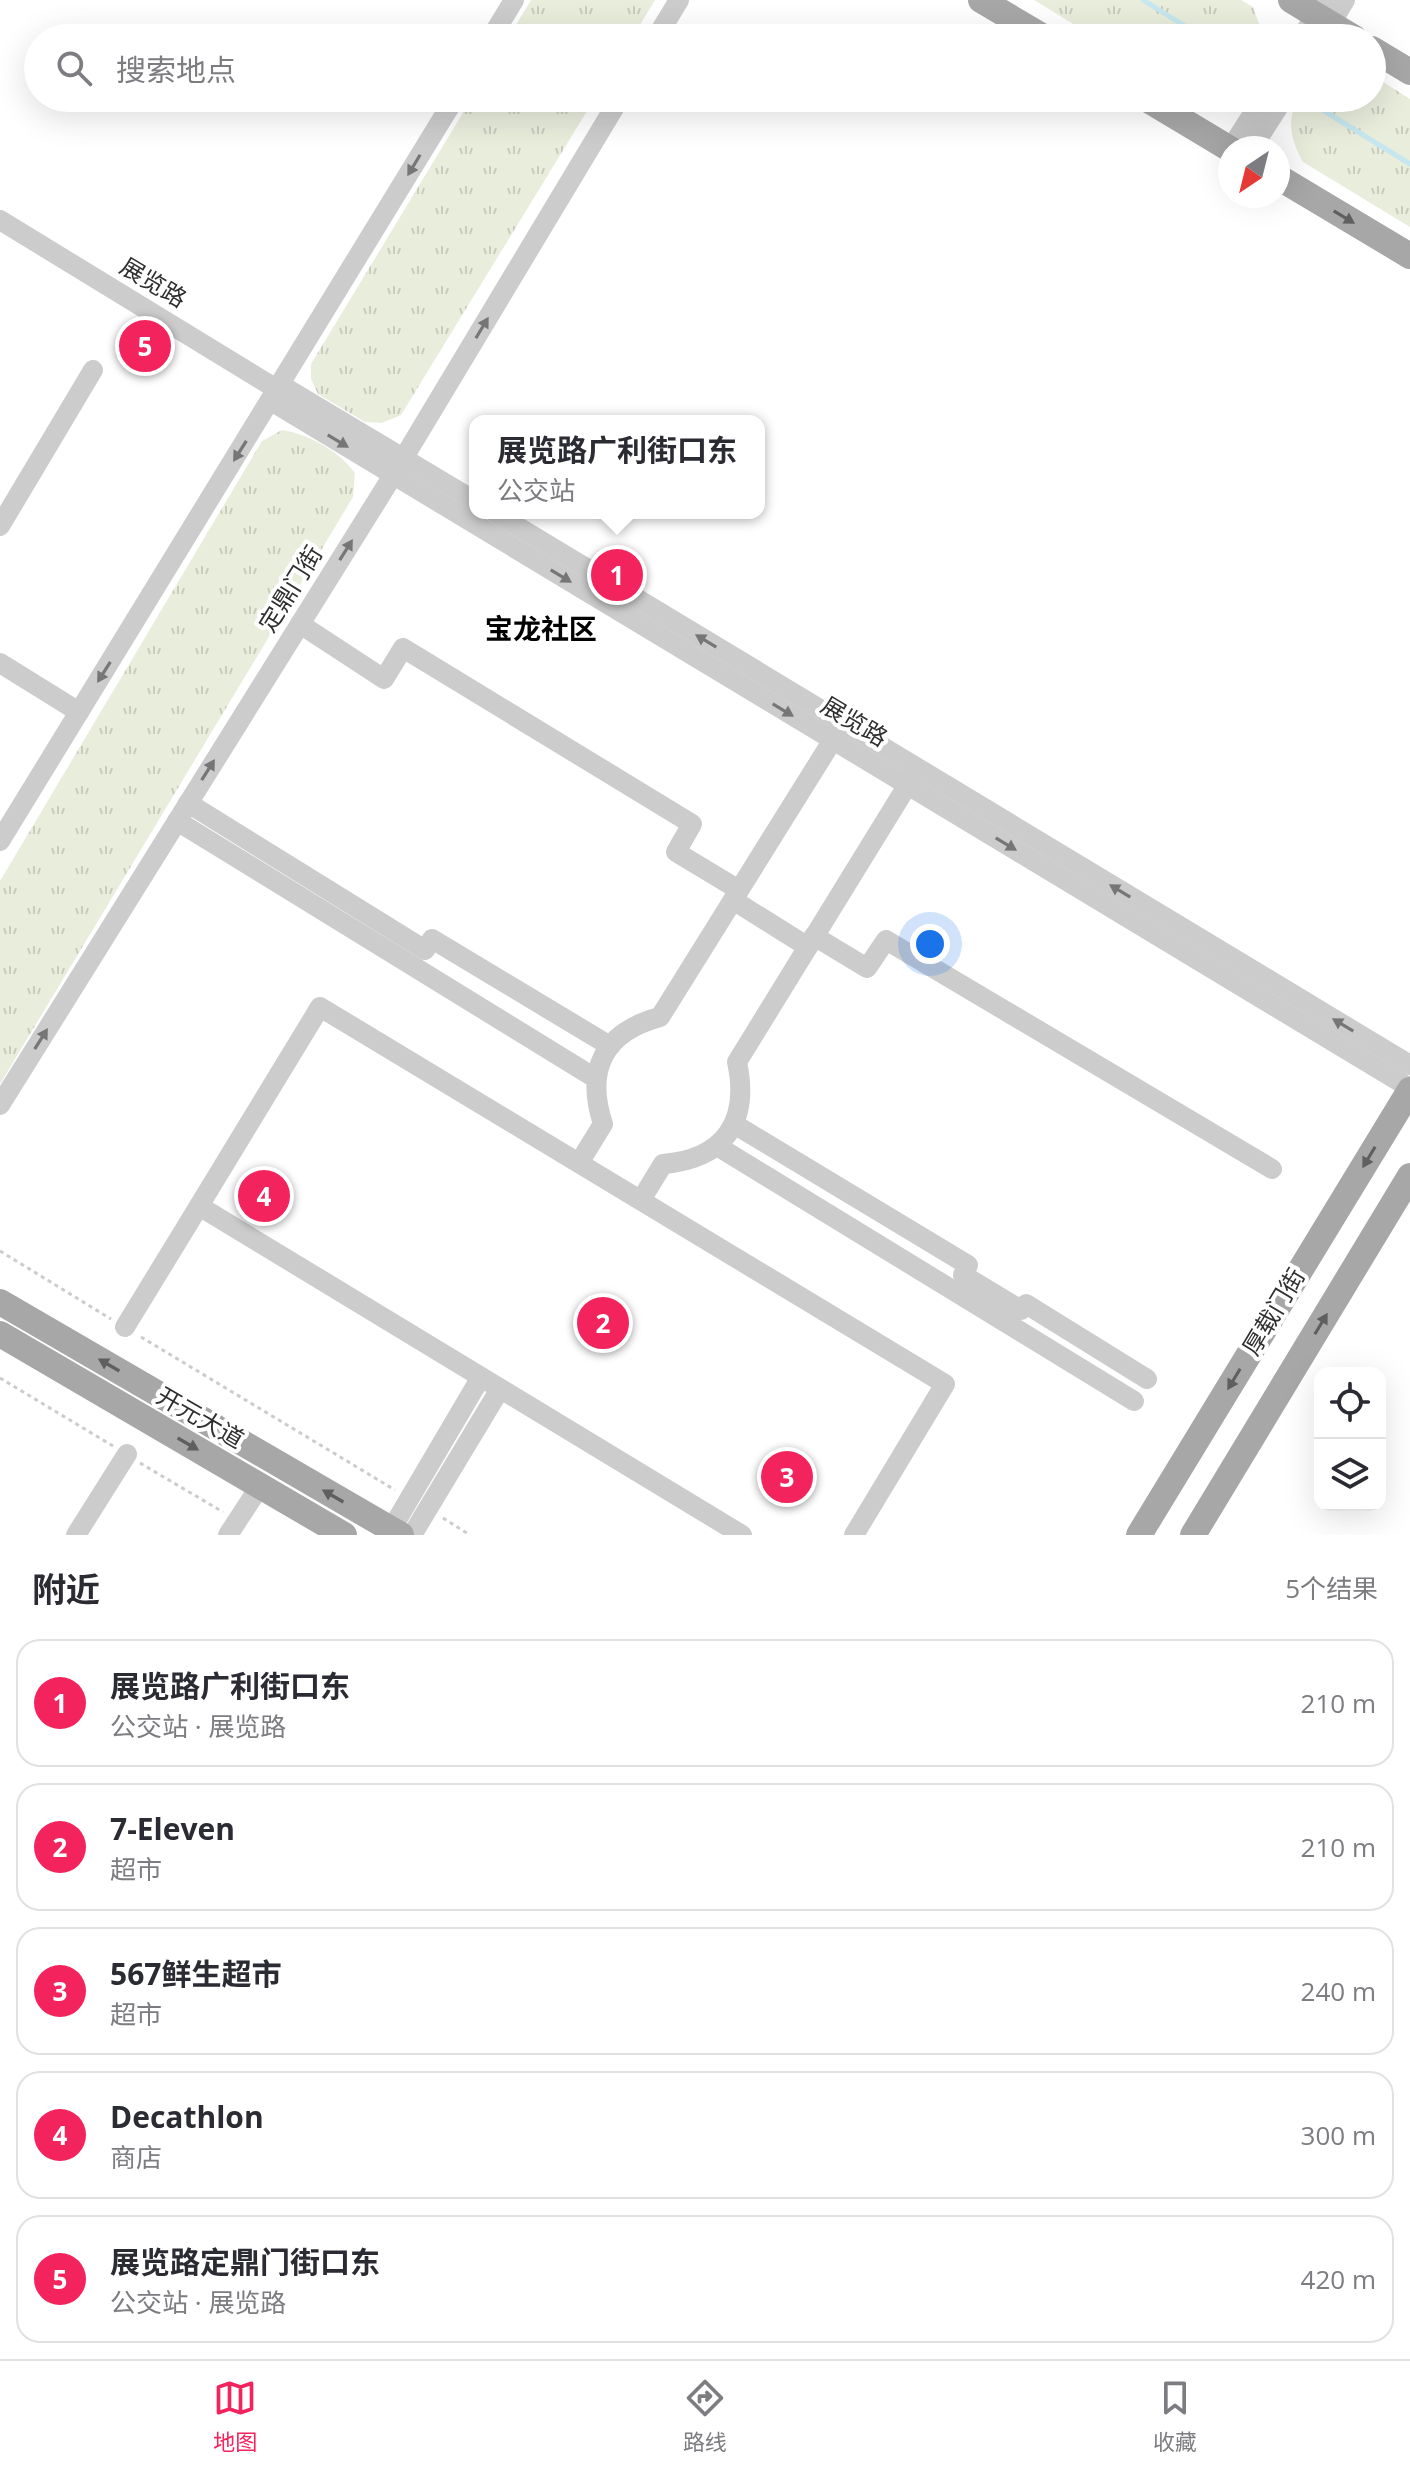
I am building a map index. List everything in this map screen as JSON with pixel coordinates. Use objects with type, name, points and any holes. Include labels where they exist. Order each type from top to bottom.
[{"type":"main road","points":[[981,0],[1021,24]]},
{"type":"main road","points":[[1291,0],[1324,19]]},
{"type":"main road","points":[[1386,57],[1410,72]]},
{"type":"main road","points":[[1169,112],[1218,140]]},
{"type":"main road","points":[[1290,184],[1410,256]]},
{"type":"main road","name":"厚载门街","points":[[1139,1535],[1410,1089]]},
{"type":"main road","name":"厚载门街","points":[[1193,1535],[1410,1176]]},
{"type":"main road","name":"开元大道","points":[[0,1302],[398,1534]]},
{"type":"main road","name":"开元大道","points":[[0,1334],[344,1535]]},
{"type":"street","points":[[499,24],[514,0]]},
{"type":"street","points":[[664,24],[679,0]]},
{"type":"street","points":[[1324,19],[1345,0]]},
{"type":"street","points":[[0,841],[447,112]]},
{"type":"street","name":"定鼎门街","points":[[0,1105],[398,466],[612,112]]},
{"type":"street","points":[[1239,136],[1254,112]]},
{"type":"street","points":[[1260,136],[1275,112]]},
{"type":"street","name":"展览路","points":[[0,220],[469,509]]},
{"type":"street","points":[[0,526],[93,370]]},
{"type":"street","name":"展览路","points":[[398,466],[469,498]]},
{"type":"street","name":"展览路","points":[[486,519],[912,777],[1410,1089]]},
{"type":"street","name":"展览路","points":[[504,519],[838,732]]},
{"type":"street","points":[[300,624],[384,679],[403,648],[692,824],[676,852],[736,895],[811,941],[867,968],[886,940],[1272,1169]]},
{"type":"street","points":[[0,663],[79,712]]},
{"type":"street","points":[[579,1163],[603,1124],[595,1102],[595,1078],[610,1046],[637,1023],[660,1017],[838,732]]},
{"type":"street","points":[[641,1200],[663,1164],[688,1162],[717,1146],[734,1124],[740,1112],[742,1087],[737,1062],[912,777]]},
{"type":"street","name":"展览路","points":[[912,777],[1410,1065]]},
{"type":"street","points":[[188,803],[425,950],[432,939],[610,1046]]},
{"type":"street","points":[[177,821],[595,1078]]},
{"type":"street","points":[[125,1327],[320,1007],[945,1384],[854,1535]]},
{"type":"street","points":[[734,1124],[968,1265],[963,1275],[1021,1310],[1026,1304],[1147,1379]]},
{"type":"street","points":[[717,1146],[1134,1401]]},
{"type":"street","points":[[199,1206],[742,1535]]},
{"type":"street","points":[[418,1504],[431,1462],[481,1377]]},
{"type":"street","points":[[398,1534],[418,1504],[449,1473],[500,1389]]},
{"type":"street","points":[[76,1535],[127,1454]]},
{"type":"street","points":[[228,1535],[260,1486]]},
{"type":"path","points":[[0,1251],[470,1535]]},
{"type":"green space","points":[[531,0],[655,0],[640,24],[516,24]]},
{"type":"green space","points":[[1034,0],[1241,0],[1253,7],[1259,24],[1073,24]]},
{"type":"green space","points":[[1386,84],[1410,99],[1410,227],[1303,162],[1293,138],[1293,112],[1386,112]]},
{"type":"green space","points":[[464,112],[586,112],[401,415],[382,423],[365,422],[318,394],[311,379],[311,364]]},
{"type":"green space","points":[[282,430],[312,440],[348,465],[355,473],[353,497],[0,1084],[0,881],[262,441]]},
{"type":"waterway","points":[[1143,0],[1182,24]]},
{"type":"waterway","points":[[1326,112],[1410,164]]},
{"type":"place","name":"展览路定鼎门街口东","points":[[145,346]]},
{"type":"place","name":"展览路广利街口东","points":[[617,575]]},
{"type":"place","name":"Decathlon","points":[[264,1196]]},
{"type":"place","name":"7-Eleven","points":[[603,1323]]},
{"type":"place","name":"567鲜生超市","points":[[787,1477]]},
{"type":"district","name":"宝龙社区","points":[[541,629]]}]
